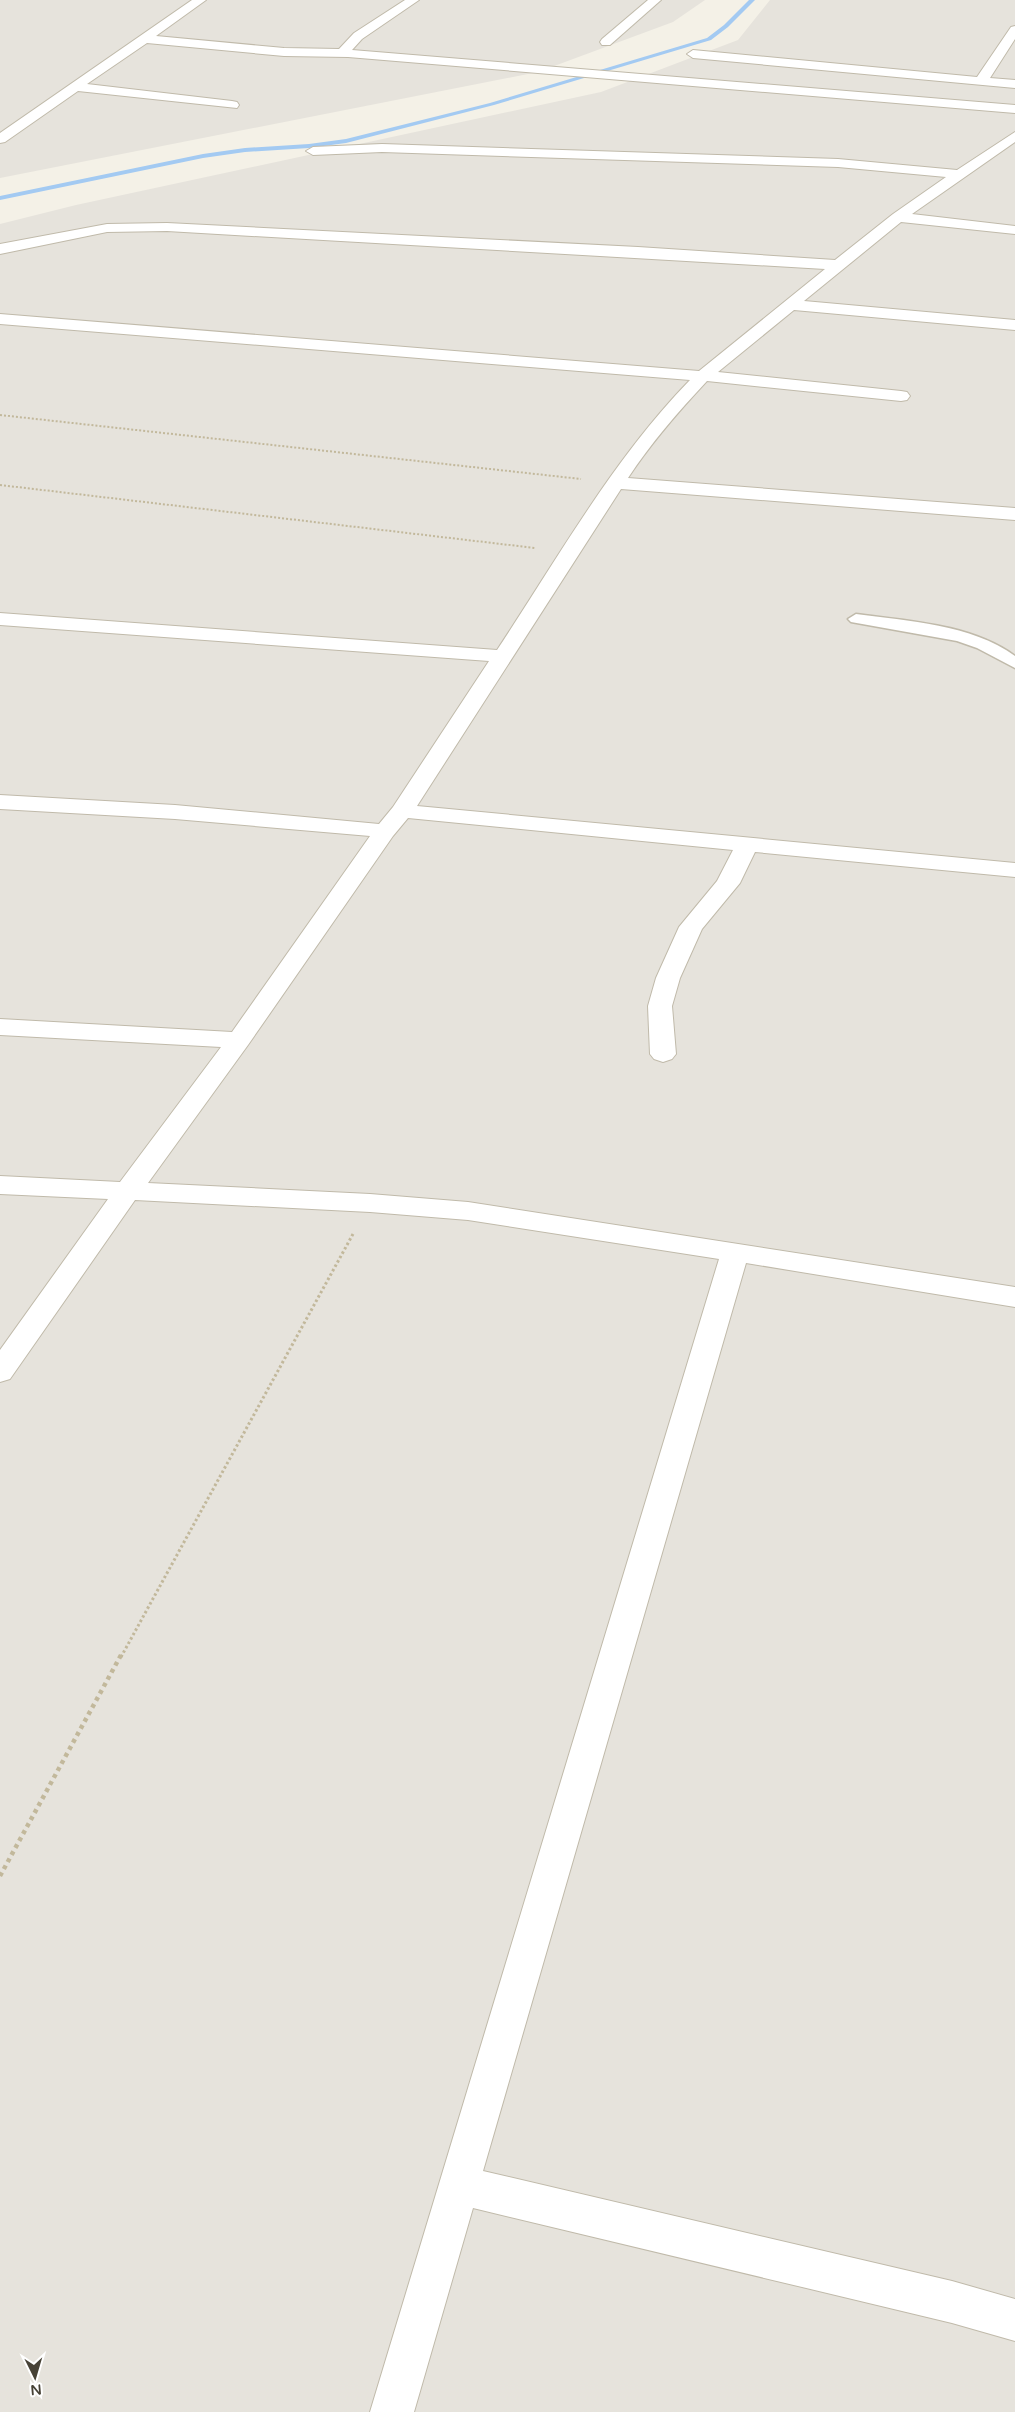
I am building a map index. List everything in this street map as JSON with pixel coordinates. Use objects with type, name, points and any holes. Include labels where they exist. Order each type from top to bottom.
[{"type":"street","points":[[0,139],[200,0]]},
{"type":"street","points":[[348,53],[345,48],[358,36],[413,0]]},
{"type":"street","points":[[606,42],[655,0]]},
{"type":"street","points":[[981,81],[1015,30]]},
{"type":"street","points":[[146,39],[284,52],[348,53],[396,59],[633,76],[1015,109]]},
{"type":"street","points":[[693,54],[1015,84]]},
{"type":"street","points":[[76,87],[232,105]]},
{"type":"street","points":[[0,1372],[127,1192],[239,1040],[385,830],[402,811],[616,482],[638,449],[663,418],[702,376],[837,265],[898,217],[1015,136]]},
{"type":"street","points":[[313,151],[382,148],[838,163],[959,174]]},
{"type":"street","points":[[898,217],[1015,230]]},
{"type":"street","points":[[0,249],[108,228],[167,227],[638,252],[837,265]]},
{"type":"street","points":[[790,305],[1015,325]]},
{"type":"street","points":[[0,319],[702,376],[901,396]]},
{"type":"street","points":[[616,482],[1015,514]]},
{"type":"street","points":[[0,620],[502,656]]},
{"type":"street","points":[[0,802],[174,812],[385,830]]},
{"type":"street","points":[[402,811],[1015,870]]},
{"type":"street","points":[[663,1054],[660,1006],[668,978],[691,927],[728,883],[747,845]]},
{"type":"street","points":[[0,1027],[239,1040]]},
{"type":"street","points":[[0,1186],[370,1203],[468,1212],[1015,1297]]},
{"type":"street","points":[[392,2412],[735,1252]]},
{"type":"street","points":[[459,2185],[952,2302],[1015,2320]]},
{"type":"lane","points":[[856,619],[952,635],[984,646],[1015,663]]},
{"type":"path","points":[[0,415],[616,482]]},
{"type":"path","points":[[0,485],[570,552]]},
{"type":"path","points":[[0,1876],[370,1203]]},
{"type":"shaded area","points":[[0,0],[705,0],[673,22],[538,72],[0,178]]},
{"type":"shaded area","points":[[770,0],[1015,0],[1015,2412],[0,2412],[0,224],[76,205],[601,92],[738,40]]},
{"type":"waterway","points":[[0,198],[203,156],[245,150],[309,146],[346,141],[492,104],[709,39],[726,26],[752,0]]}]
